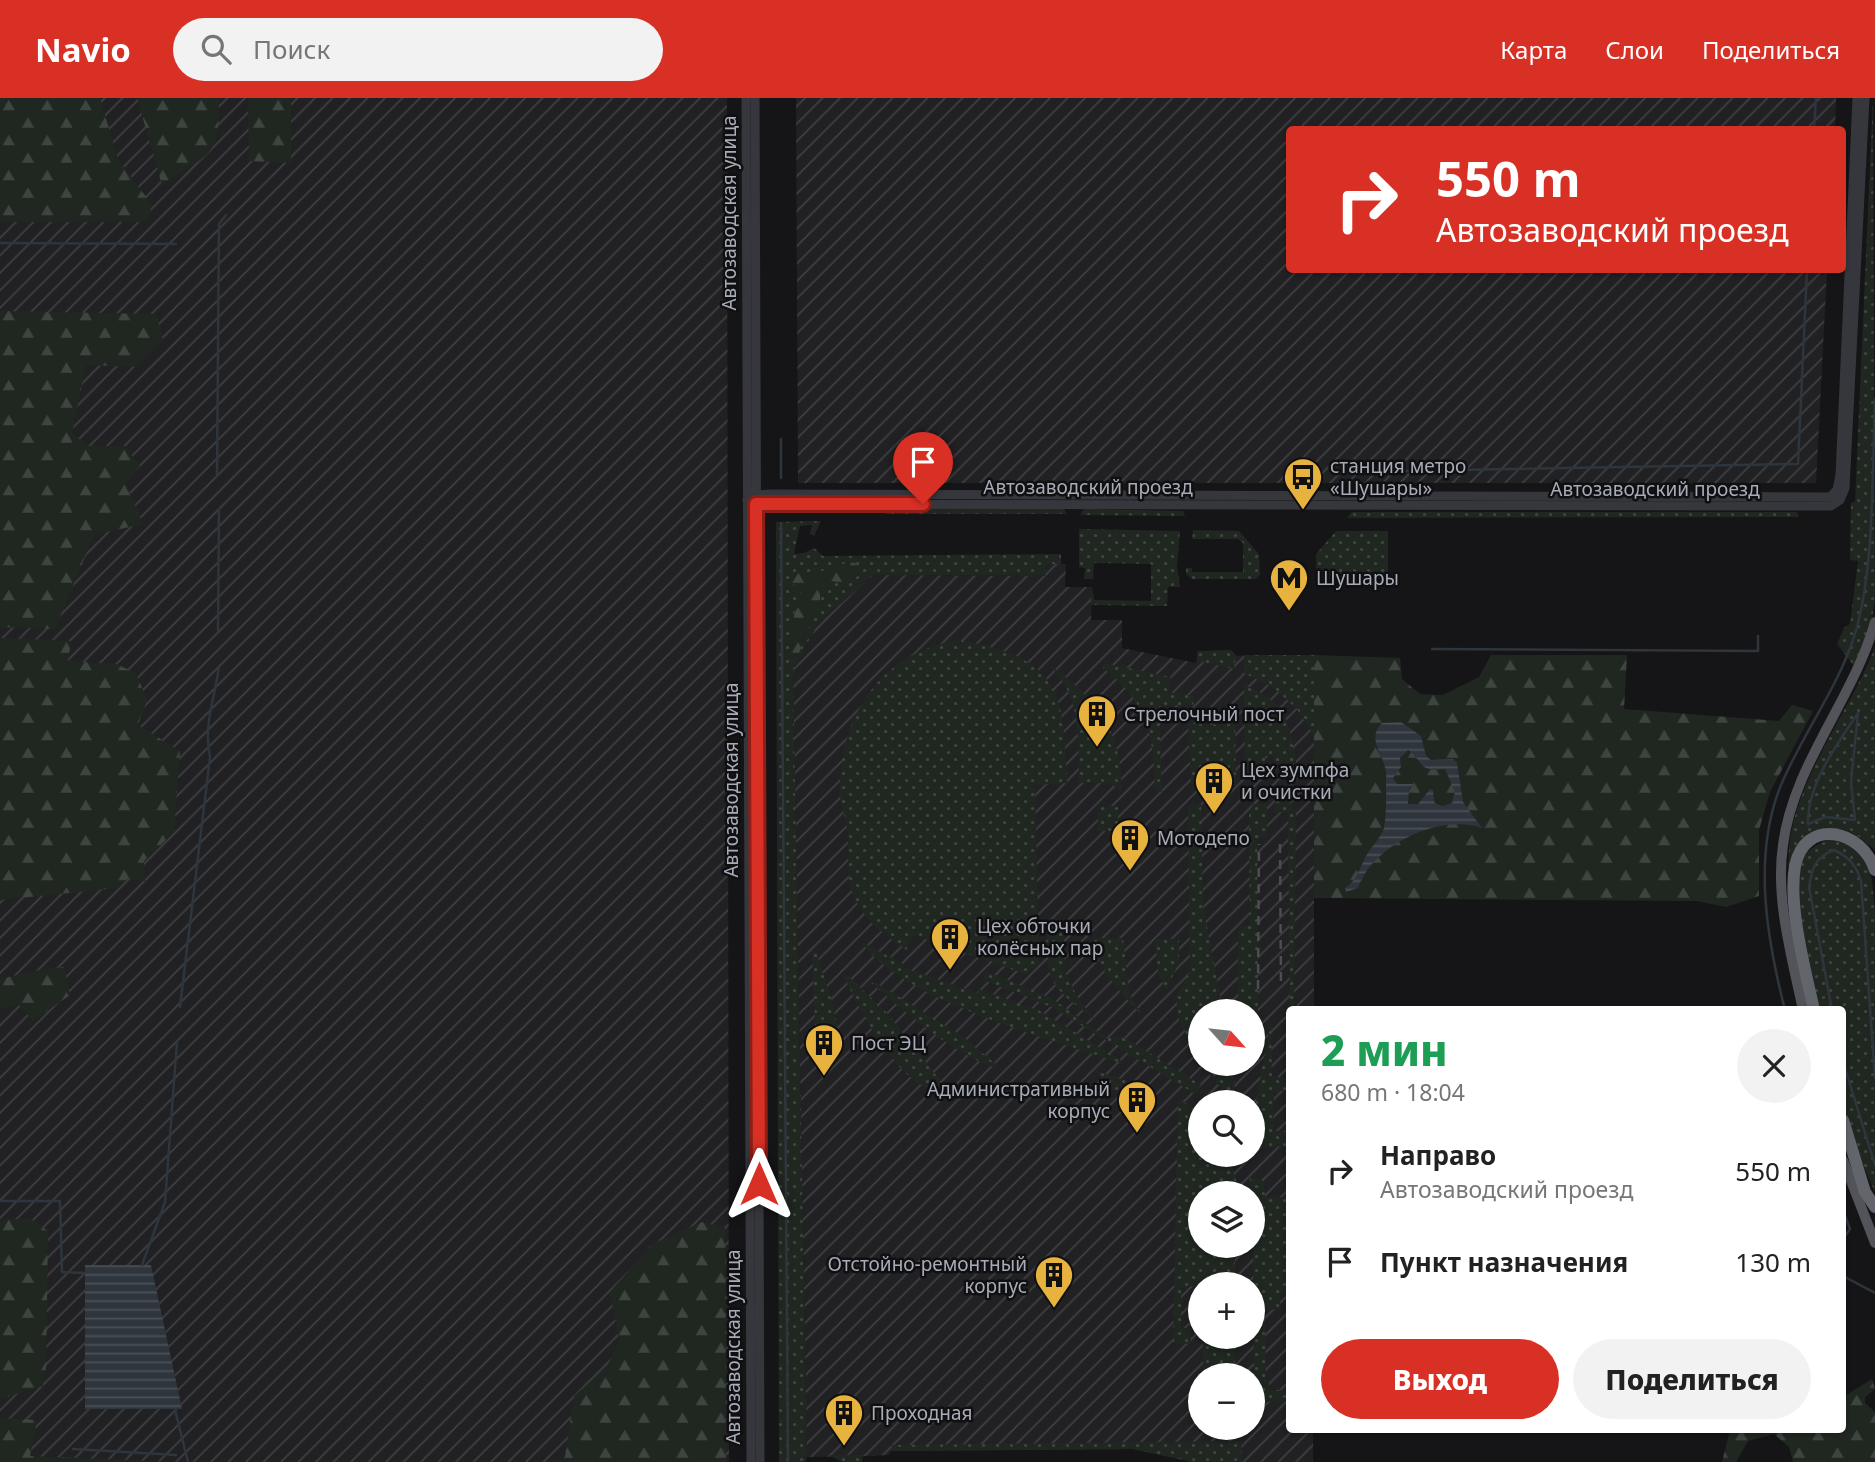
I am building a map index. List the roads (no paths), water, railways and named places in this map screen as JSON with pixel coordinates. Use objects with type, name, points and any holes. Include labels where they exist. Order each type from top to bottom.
[{"type":"highway","points":[[1813,1006],[1796,909],[1794,882],[1799,855],[1818,837],[1840,834],[1863,846],[1875,870]]},
{"type":"highway","points":[[1846,1130],[1865,1192],[1875,1207]]},
{"type":"main road","points":[[1802,1006],[1784,906],[1782,846],[1799,789],[1859,667],[1875,622]]},
{"type":"main road","points":[[1846,1168],[1875,1243]]},
{"type":"street","name":"Автозаводская улица","points":[[746,98],[753,500],[760,1462]]},
{"type":"street","name":"Автозаводская улица","points":[[751,1462],[755,98]]},
{"type":"street","name":"Автозаводский проезд","points":[[753,500],[1830,497],[1837,491],[1840,475],[1857,98]]},
{"type":"street","name":"Автозаводский проезд","points":[[753,500],[1831,506],[1840,500],[1845,488],[1865,98]]},
{"type":"waterway","points":[[1814,126],[1816,98]]},
{"type":"waterway","points":[[217,475],[219,224],[226,215]]},
{"type":"waterway","points":[[0,243],[176,244]]},
{"type":"waterway","points":[[1401,471],[1798,464],[1807,273]]},
{"type":"waterway","points":[[1784,1006],[1768,928],[1765,900],[1766,844],[1779,790],[1838,677],[1861,611],[1869,552],[1875,399]]},
{"type":"waterway","points":[[781,439],[781,478]]},
{"type":"waterway","points":[[218,630],[219,509]]},
{"type":"waterway","points":[[781,523],[788,1462]]},
{"type":"waterway","points":[[1432,649],[1758,651],[1758,636]]},
{"type":"waterway","points":[[180,1007],[210,757],[209,723],[219,666]]},
{"type":"waterway","points":[[1858,713],[1851,782],[1855,820],[1825,817],[1808,824],[1812,795],[1818,780],[1858,713]]},
{"type":"waterway","points":[[1831,1006],[1809,887],[1816,864],[1822,856],[1834,850],[1851,862],[1861,881],[1875,1078]]},
{"type":"waterway","points":[[142,1265],[165,1202],[177,1042]]},
{"type":"waterway","points":[[1846,1072],[1875,1165]]},
{"type":"waterway","points":[[0,1201],[60,1201],[62,1272],[85,1273]]},
{"type":"waterway","points":[[1846,1218],[1850,1229],[1846,1235]]},
{"type":"waterway","points":[[1846,1278],[1875,1293]]},
{"type":"waterway","points":[[175,1410],[188,1462]]},
{"type":"waterway","points":[[73,1449],[176,1455]]},
{"type":"railway","points":[[1258,989],[1259,844]]},
{"type":"railway","points":[[1280,844],[1281,987]]},
{"type":"place","name":"станция метро «Шушары»","points":[[1303,511]]},
{"type":"place","name":"Шушары","points":[[1289,612]]},
{"type":"place","name":"Стрелочный пост","points":[[1097,748]]},
{"type":"place","name":"Цех зумпфа и очистки","points":[[1214,815]]},
{"type":"place","name":"Мотодепо","points":[[1130,872]]},
{"type":"place","name":"Цех обточки колёсных пар","points":[[950,971]]},
{"type":"place","name":"Пост ЭЦ","points":[[824,1077]]},
{"type":"place","name":"Административный корпус","points":[[1137,1134]]},
{"type":"place","name":"Отстойно-ремонтный корпус","points":[[1054,1309]]},
{"type":"place","name":"Проходная","points":[[844,1447]]}]
